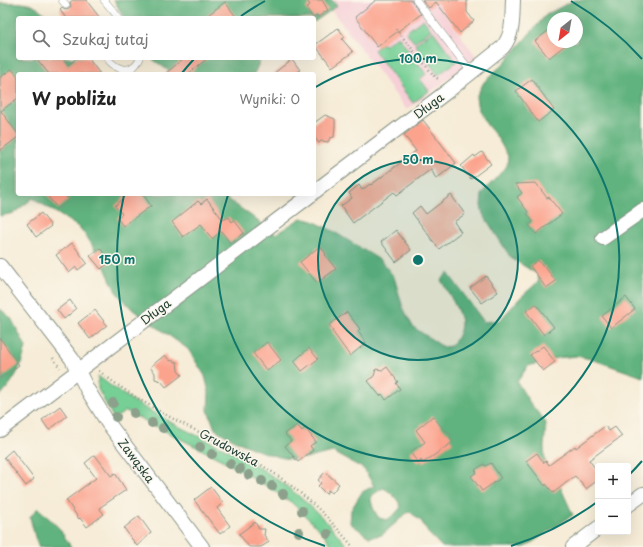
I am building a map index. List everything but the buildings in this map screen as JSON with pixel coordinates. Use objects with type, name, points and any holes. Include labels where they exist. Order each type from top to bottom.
[{"type":"street","name":"Długa","points":[[316,191],[496,53],[508,40],[512,26],[513,0]]},
{"type":"street","name":"Długa","points":[[0,430],[309,196]]},
{"type":"street","points":[[603,238],[643,210]]},
{"type":"street","points":[[0,266],[72,359],[77,371]]},
{"type":"street","name":"Zawąska","points":[[77,371],[108,423],[202,547]]},
{"type":"street","points":[[631,504],[643,494]]},
{"type":"street","points":[[573,547],[595,530]]},
{"type":"lane","points":[[104,0],[117,16]]},
{"type":"lane","points":[[416,0],[472,72]]},
{"type":"lane","points":[[109,60],[115,66],[129,70],[136,66],[139,60]]},
{"type":"path","points":[[396,29],[435,77],[442,81],[449,90]]},
{"type":"path","name":"Grudowska","points":[[98,370],[120,388],[150,407],[238,451],[282,478],[318,508],[337,527],[353,547]]},
{"type":"shaded area","points":[[324,0],[434,0],[476,56],[473,60],[407,110]]},
{"type":"green space","points":[[114,0],[332,0],[337,6],[316,21],[316,16],[123,16]]},
{"type":"green space","points":[[574,0],[643,0],[643,377],[591,359],[576,356],[557,358],[528,366],[517,382],[530,403],[546,423],[544,447],[545,462],[560,486],[573,515],[525,547],[442,547],[428,533],[422,522],[409,511],[382,535],[369,537],[350,523],[351,510],[362,492],[374,486],[364,469],[333,452],[298,459],[274,456],[242,444],[215,429],[208,410],[209,392],[205,376],[188,349],[133,310],[116,292],[103,263],[80,228],[33,198],[14,213],[0,216],[0,3],[21,3],[32,5],[47,16],[16,16],[16,60],[87,60],[97,72],[16,72],[16,196],[224,196],[276,234],[301,218],[313,221],[331,230],[380,260],[394,277],[403,308],[413,327],[443,347],[451,346],[458,336],[461,324],[459,314],[441,280],[448,273],[484,322],[500,320],[521,297],[539,281],[537,274],[511,258],[483,214],[481,206],[482,193],[507,166],[508,156],[478,110],[476,97],[484,82],[505,62],[547,14],[547,48],[583,48],[583,12],[552,12]],"holes":[[[383,488],[394,496],[401,507],[387,520],[379,518],[373,508],[371,496]]]},
{"type":"green space","points":[[423,19],[431,30],[414,42],[406,32]]},
{"type":"green space","points":[[433,31],[456,62],[438,75],[415,44]]},
{"type":"green space","points":[[398,36],[426,74],[420,79],[429,91],[413,103],[374,50],[382,44],[385,45]]},
{"type":"green space","points":[[154,60],[261,60],[255,72],[170,72]]},
{"type":"green space","points":[[0,309],[11,318],[26,347],[17,373],[0,396]]},
{"type":"green space","points":[[98,376],[145,408],[183,429],[236,454],[271,475],[318,513],[348,547],[333,547],[323,533],[291,502],[224,461],[126,411],[114,419],[98,389]]},
{"type":"green space","points":[[38,508],[59,528],[71,547],[39,547],[30,517]]}]
